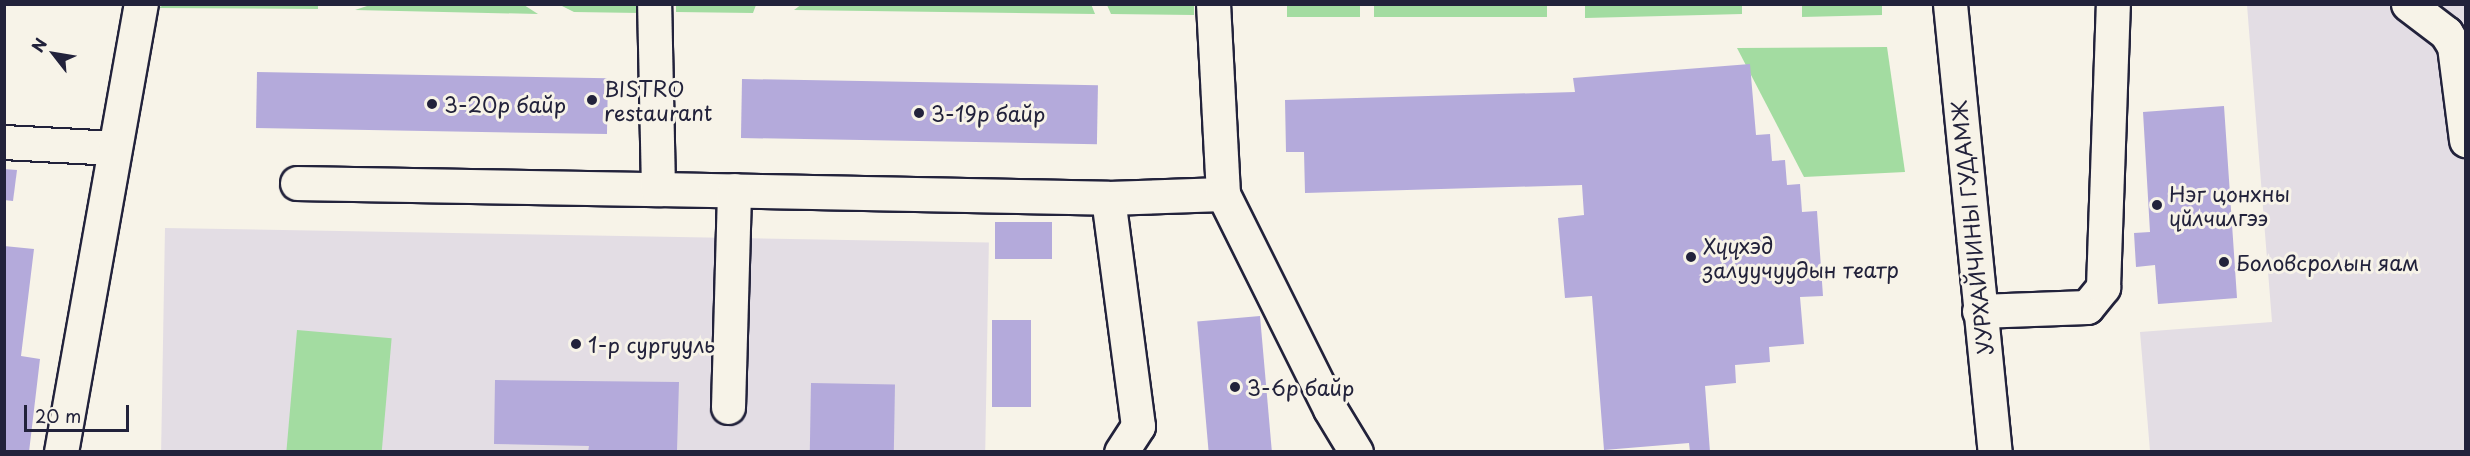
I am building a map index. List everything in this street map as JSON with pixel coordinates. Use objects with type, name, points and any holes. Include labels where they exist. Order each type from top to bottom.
[{"type":"street","points":[[61,452],[141,4]]},
{"type":"street","points":[[654,4],[658,189]]},
{"type":"street","points":[[1213,4],[1223,194],[1330,409],[1356,452]]},
{"type":"street","name":"УУРХАЙЧИНЫ ГУДАМЖ","points":[[1950,4],[1979,311],[1995,452]]},
{"type":"street","points":[[1979,311],[2087,307],[2103,287],[2113,4]]},
{"type":"street","points":[[2408,4],[2446,33],[2454,46],[2466,140]]},
{"type":"street","points":[[4,142],[114,148]]},
{"type":"street","points":[[297,183],[1108,198],[1223,194]]},
{"type":"street","points":[[728,407],[734,190]]},
{"type":"street","points":[[1108,198],[1138,426],[1121,452]]},
{"type":"shaded area","points":[[2247,5],[2465,5],[2465,451],[2150,451],[2140,332],[2272,322]]},
{"type":"shaded area","name":"1-р сургууль","points":[[165,228],[989,242],[985,452],[161,452]]},
{"type":"green space","points":[[318,4],[318,9],[158,8],[164,5]]},
{"type":"green space","points":[[676,4],[756,5],[753,13],[676,12]]},
{"type":"green space","points":[[802,4],[1091,4],[1095,14],[794,10]]},
{"type":"green space","points":[[370,5],[524,5],[538,14],[355,10]]},
{"type":"green space","points":[[560,5],[640,5],[640,13],[574,12]]},
{"type":"green space","points":[[1107,5],[1194,5],[1194,15],[1111,14]]},
{"type":"green space","points":[[1287,5],[1360,5],[1360,17],[1287,17]]},
{"type":"green space","points":[[1374,5],[1547,5],[1547,17],[1374,17]]},
{"type":"green space","points":[[1585,5],[1742,5],[1742,14],[1585,18]]},
{"type":"green space","points":[[1802,5],[1882,5],[1882,15],[1802,17]]},
{"type":"green space","points":[[1887,47],[1905,172],[1804,177],[1737,48]]},
{"type":"green space","points":[[297,330],[392,338],[382,452],[286,451]]},
{"type":"building","name":"Хүүхэд залуучуудын театр","points":[[1750,64],[1756,135],[1770,134],[1772,161],[1785,160],[1787,185],[1800,184],[1802,212],[1817,211],[1823,296],[1800,297],[1804,344],[1769,347],[1770,362],[1735,365],[1736,383],[1705,386],[1710,452],[1690,452],[1689,443],[1604,450],[1592,296],[1565,298],[1558,218],[1584,215],[1582,185],[1305,193],[1304,152],[1286,152],[1285,100],[1575,92],[1573,78]]},
{"type":"building","name":"3-20р байр","points":[[257,72],[608,78],[607,134],[256,128]]},
{"type":"building","name":"3-19р байр","points":[[742,79],[1098,85],[1097,144],[741,138]]},
{"type":"building","points":[[2224,106],[2237,298],[2158,304],[2155,265],[2136,267],[2134,233],[2150,232],[2143,112]]},
{"type":"building","points":[[4,169],[17,170],[13,201],[4,200]]},
{"type":"building","points":[[995,222],[1052,222],[1052,259],[995,259]]},
{"type":"building","points":[[4,246],[34,249],[21,356],[40,359],[29,452],[4,452]]},
{"type":"building","name":"3-6р байр","points":[[1260,316],[1272,452],[1209,452],[1197,321]]},
{"type":"building","points":[[992,320],[1031,320],[1031,407],[992,407]]},
{"type":"building","name":"1-р сургууль","points":[[495,380],[679,382],[677,451],[588,452],[589,446],[494,444]]},
{"type":"building","points":[[811,383],[895,384],[894,452],[810,452]]},
{"type":"place","name":"BISTRO restaurant","points":[[592,100]]},
{"type":"place","name":"3-20р байр","points":[[432,104]]},
{"type":"place","name":"3-19р байр","points":[[919,113]]},
{"type":"place","name":"Нэг цонхны үйлчилгээ","points":[[2157,205]]},
{"type":"place","name":"Хүүхэд залуучуудын театр","points":[[1691,257]]},
{"type":"place","name":"Боловсролын яам","points":[[2224,262]]},
{"type":"place","name":"1-р сургууль","points":[[576,344]]},
{"type":"place","name":"3-6р байр","points":[[1235,387]]}]
